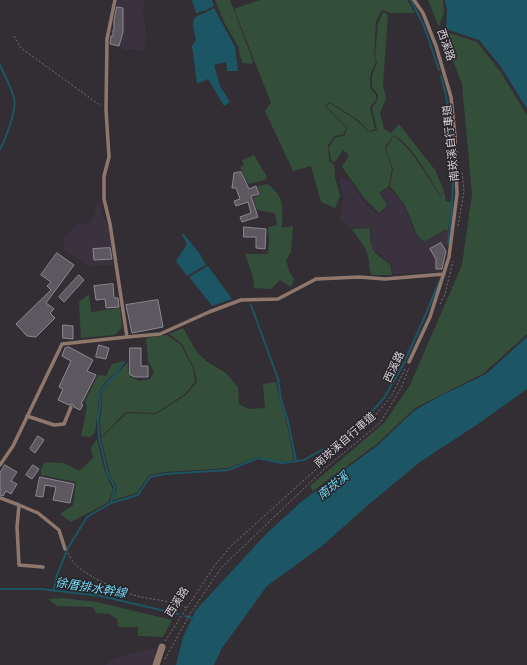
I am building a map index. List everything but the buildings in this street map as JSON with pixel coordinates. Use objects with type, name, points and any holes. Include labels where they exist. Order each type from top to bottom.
[{"type":"street","points":[[156,665],[162,647]]},
{"type":"lane","points":[[116,0],[107,39],[106,110],[109,157],[104,176],[104,199],[110,224],[127,337]]},
{"type":"lane","name":"西溪路","points":[[410,362],[430,317],[449,257],[458,194],[451,97],[436,46],[422,13],[414,0]]},
{"type":"lane","points":[[0,465],[13,446],[62,344],[160,334],[209,312],[241,300],[278,299],[316,279],[359,277],[385,279],[444,274]]},
{"type":"lane","points":[[27,416],[54,425],[64,424],[71,407]]},
{"type":"lane","points":[[0,498],[38,513],[59,530],[65,549]]},
{"type":"lane","points":[[19,505],[17,526],[19,565],[43,567]]},
{"type":"path","points":[[14,36],[21,48],[106,110]]},
{"type":"path","name":"南崁溪自行車道","points":[[458,226],[464,191],[461,167]]},
{"type":"path","points":[[438,308],[444,294],[454,255]]},
{"type":"path","name":"南崁溪自行車道","points":[[162,665],[190,614],[221,568],[322,471],[380,423],[401,388],[410,362]]},
{"type":"path","name":"西溪路","points":[[162,647],[215,564],[231,546],[374,417],[392,395],[410,362]]},
{"type":"path","points":[[65,549],[76,565],[95,578],[140,596],[173,602],[186,608]]},
{"type":"shaded area","points":[[119,0],[144,0],[143,12],[146,34],[144,51],[135,49],[125,50],[119,46],[123,32],[123,8],[117,7]]},
{"type":"shaded area","points":[[341,178],[350,181],[366,204],[378,215],[389,206],[381,193],[389,187],[404,205],[416,236],[423,243],[445,231],[449,233],[442,271],[393,274],[391,263],[371,246],[371,227],[350,228],[340,219],[344,197],[339,181]]},
{"type":"shaded area","points":[[100,200],[103,217],[110,229],[113,265],[88,266],[64,249],[63,239],[78,224],[88,224],[92,222],[97,201]]},
{"type":"shaded area","points":[[157,647],[152,665],[105,665],[116,658]]},
{"type":"green space","points":[[215,0],[230,0],[253,61],[252,64],[243,63],[239,54],[239,48],[225,24]]},
{"type":"green space","points":[[260,0],[407,0],[415,13],[391,13],[382,10],[376,21],[374,55],[376,62],[370,75],[370,88],[376,95],[376,100],[370,107],[375,129],[369,131],[358,120],[330,102],[325,106],[346,127],[344,134],[335,136],[328,145],[329,161],[334,165],[335,177],[340,196],[335,208],[321,202],[311,166],[293,171],[265,111],[271,103],[234,9]]},
{"type":"green space","points":[[428,0],[443,0],[444,12],[439,27]]},
{"type":"green space","points":[[383,12],[388,14],[383,85],[386,99],[380,113],[384,129],[391,133],[399,124],[435,170],[444,191],[440,195],[425,170],[408,147],[394,135],[385,147],[392,169],[389,186],[379,193],[388,205],[379,213],[365,199],[342,167],[349,155],[343,150],[335,162],[331,160],[329,147],[335,138],[345,135],[347,127],[326,106],[330,103],[356,120],[369,132],[377,130],[372,107],[377,101],[378,95],[372,87],[372,76],[377,62],[375,56],[378,23]]},
{"type":"green space","points":[[441,30],[477,42],[500,71],[527,115],[527,334],[484,373],[415,408],[378,443],[313,491],[310,486],[384,423],[410,385],[462,265],[472,194],[462,84]]},
{"type":"green space","points":[[394,136],[414,156],[440,196],[444,192],[446,201],[452,202],[448,231],[445,230],[424,242],[417,235],[405,205],[390,186],[393,169],[386,148]]},
{"type":"green space","points":[[254,155],[267,177],[265,180],[248,184],[240,167],[244,165],[242,160]]},
{"type":"green space","points":[[267,184],[277,194],[282,203],[282,228],[293,226],[291,252],[286,260],[289,271],[294,279],[291,287],[280,280],[271,289],[254,288],[253,277],[245,254],[268,254],[268,227],[277,225],[275,213],[257,210],[253,198],[260,194],[258,186]]},
{"type":"green space","points":[[370,228],[371,246],[375,253],[390,264],[392,275],[372,275],[365,249],[359,238],[351,229]]},
{"type":"green space","points":[[89,294],[91,312],[120,308],[122,327],[115,335],[81,338],[79,302]]},
{"type":"green space","points":[[183,328],[196,351],[206,361],[226,373],[238,387],[239,404],[248,409],[265,408],[263,384],[276,382],[285,415],[294,460],[283,462],[257,457],[228,468],[164,472],[149,475],[137,493],[113,500],[117,487],[110,475],[101,438],[127,413],[156,414],[186,395],[197,382],[194,368],[182,344],[169,334]]},
{"type":"green space","points":[[167,335],[181,345],[193,368],[195,382],[185,394],[156,413],[126,412],[101,437],[101,395],[107,385],[128,362],[129,376],[139,381],[150,379],[154,372],[148,360],[146,338]]},
{"type":"green space","points":[[123,361],[116,372],[105,382],[98,394],[95,433],[90,437],[81,436],[87,407],[85,401],[98,375],[106,376],[112,364]]},
{"type":"green space","points":[[97,439],[105,471],[113,489],[109,502],[71,522],[60,514],[73,505],[76,482],[41,475],[41,469],[45,462],[64,463],[79,471],[93,458],[91,448]]},
{"type":"green space","points":[[62,598],[97,602],[172,620],[163,637],[138,636],[138,627],[118,627],[117,619],[109,614],[96,613],[93,607],[57,606],[48,599]]},
{"type":"water","points":[[192,0],[212,0],[214,6],[196,13]]},
{"type":"water","points":[[445,0],[527,0],[527,109],[501,67],[479,40],[446,29],[447,10]]},
{"type":"water","points":[[214,8],[235,47],[238,71],[227,71],[226,62],[214,65],[220,86],[230,102],[224,106],[208,79],[197,84],[192,46],[196,40],[193,25],[195,18]]},
{"type":"water","points":[[183,233],[200,254],[206,265],[187,276],[176,261],[187,244],[182,235]]},
{"type":"water","points":[[208,266],[232,299],[212,306],[189,277]]},
{"type":"water","name":"南崁溪","points":[[527,337],[527,389],[478,424],[420,462],[322,546],[267,586],[222,648],[214,665],[176,665],[183,637],[196,610],[266,534],[301,502],[378,445],[415,410],[486,374]]},
{"type":"waterway","points":[[411,0],[424,26],[439,70]]},
{"type":"waterway","points":[[0,65],[15,103],[10,124],[0,149]]},
{"type":"waterway","points":[[441,76],[446,95],[451,130],[453,162],[453,195],[448,243]]},
{"type":"waterway","points":[[54,591],[57,575],[68,548],[87,517],[111,503],[138,495],[150,477],[164,474],[228,470],[258,458],[282,463],[304,460],[320,451],[335,446],[358,427],[384,398],[404,363],[440,280]]},
{"type":"waterway","points":[[251,305],[278,379],[281,400],[287,417],[296,461]]},
{"type":"waterway","points":[[111,503],[115,487],[108,475],[99,438],[99,395],[124,362]]},
{"type":"waterway","name":"徐厝排水幹線","points":[[0,589],[42,589],[101,596],[178,614]]},
{"type":"waterway","name":"徐厝排水幹線","points":[[185,616],[194,619]]}]
